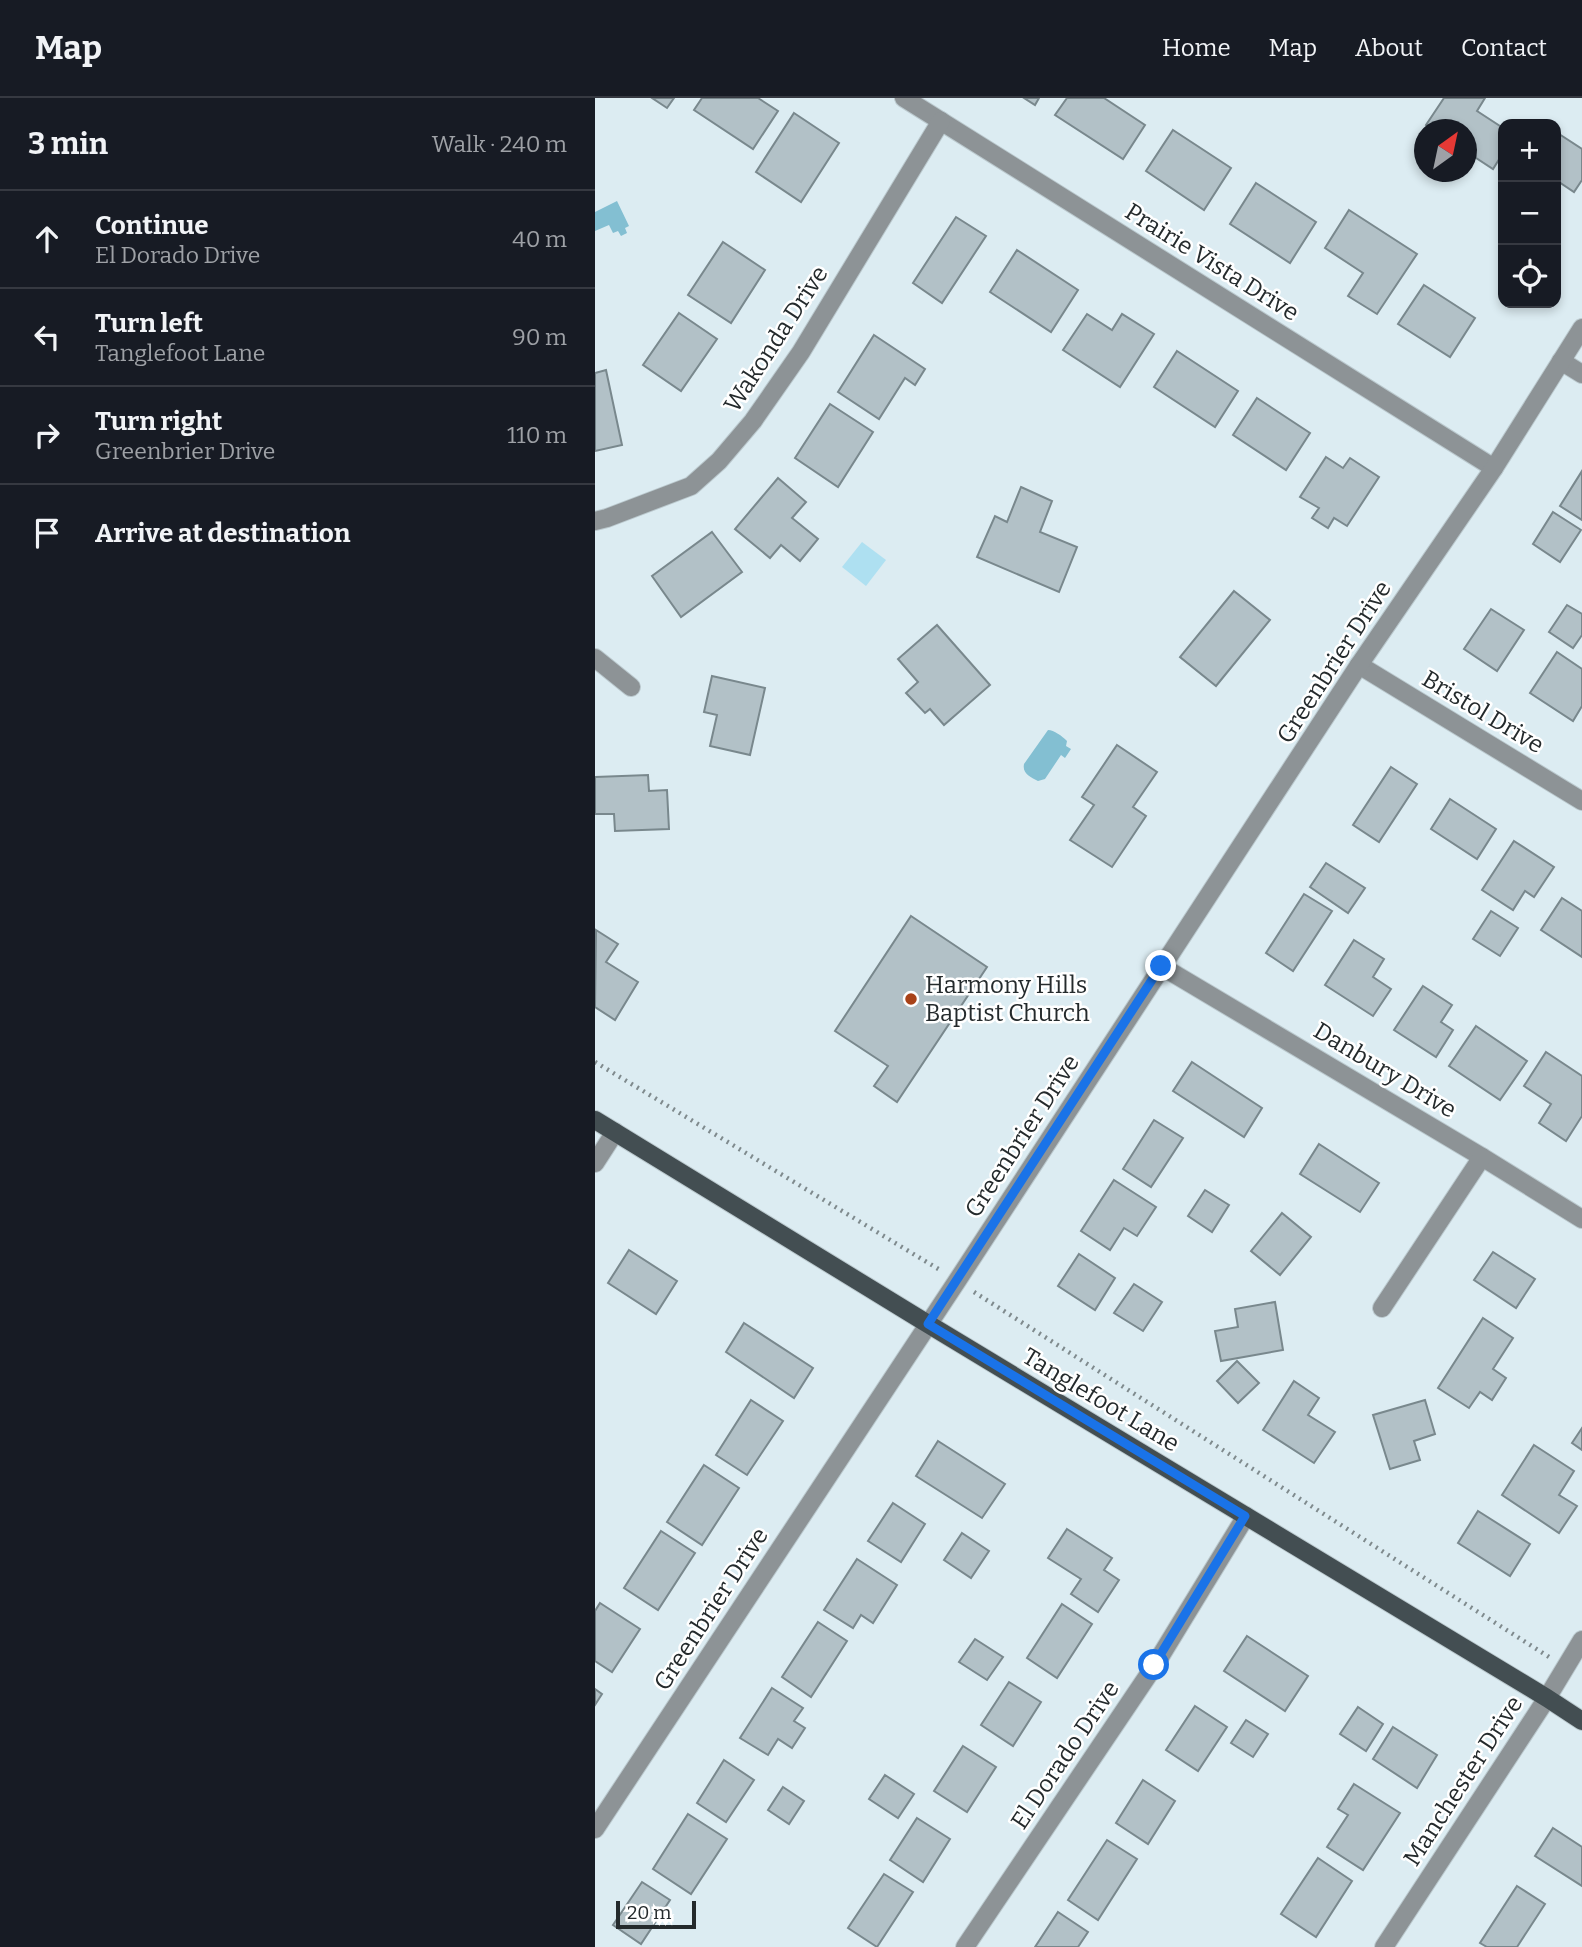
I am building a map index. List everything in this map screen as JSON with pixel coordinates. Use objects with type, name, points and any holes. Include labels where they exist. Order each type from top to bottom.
[{"type":"main road","name":"Tanglefoot Lane","points":[[595,1120],[1582,1721]]},
{"type":"street","name":"Prairie Vista Drive","points":[[904,98],[1494,468]]},
{"type":"street","name":"Wakonda Drive","points":[[595,521],[691,486],[753,421],[801,352],[941,121]]},
{"type":"street","name":"Greenbrier Drive","points":[[595,1829],[957,1281],[1161,966],[1279,791],[1359,665],[1494,468],[1582,328]]},
{"type":"street","points":[[1561,361],[1582,374]]},
{"type":"street","points":[[595,658],[631,687]]},
{"type":"street","name":"Bristol Drive","points":[[1359,665],[1582,801]]},
{"type":"street","name":"Danbury Drive","points":[[1161,966],[1582,1219]]},
{"type":"street","points":[[595,1163],[615,1132]]},
{"type":"street","points":[[1383,1308],[1482,1157]]},
{"type":"street","name":"El Dorado Drive","points":[[965,1947],[1154,1665],[1245,1516]]},
{"type":"street","name":"Manchester Drive","points":[[1384,1947],[1582,1640]]},
{"type":"path","points":[[595,1062],[957,1281],[1565,1667]]},
{"type":"shaded area","points":[[617,201],[629,226],[625,228],[627,233],[621,236],[618,231],[613,233],[609,225],[595,231],[595,212]]},
{"type":"shaded area","points":[[862,542],[886,560],[866,586],[842,567]]},
{"type":"shaded area","points":[[1048,730],[1063,737],[1067,741],[1066,746],[1071,749],[1065,758],[1061,755],[1045,779],[1038,781],[1026,773],[1024,764]]},
{"type":"building","points":[[652,98],[674,98],[667,108]]},
{"type":"building","points":[[702,98],[758,98],[778,111],[753,149],[694,110]]},
{"type":"building","points":[[1024,98],[1039,98],[1035,105]]},
{"type":"building","points":[[1067,98],[1104,98],[1145,125],[1123,159],[1055,115]]},
{"type":"building","points":[[1444,98],[1485,98],[1477,111],[1498,125],[1498,161],[1493,169],[1477,159],[1477,119],[1430,119]]},
{"type":"building","points":[[794,113],[839,143],[801,202],[756,172]]},
{"type":"building","points":[[1173,130],[1231,168],[1204,210],[1146,171]]},
{"type":"building","points":[[1561,135],[1582,149],[1582,180],[1574,192],[1561,183]]},
{"type":"building","points":[[1256,183],[1316,222],[1290,263],[1230,224]]},
{"type":"building","points":[[1349,210],[1417,254],[1377,314],[1348,296],[1363,273],[1325,248]]},
{"type":"building","points":[[956,217],[986,236],[942,303],[913,283]]},
{"type":"building","points":[[723,242],[765,270],[731,323],[688,295]]},
{"type":"building","points":[[1017,250],[1078,290],[1051,332],[990,292]]},
{"type":"building","points":[[1424,285],[1475,318],[1450,357],[1398,324]]},
{"type":"building","points":[[679,313],[717,339],[681,391],[643,365]]},
{"type":"building","points":[[1087,314],[1112,330],[1122,314],[1154,334],[1120,387],[1063,350]]},
{"type":"building","points":[[874,335],[925,369],[915,385],[905,378],[879,419],[838,392]]},
{"type":"building","points":[[1177,351],[1238,391],[1215,427],[1154,387]]},
{"type":"building","points":[[606,370],[622,445],[595,451],[595,373]]},
{"type":"building","points":[[1257,398],[1310,433],[1286,470],[1233,435]]},
{"type":"building","points":[[830,404],[873,432],[838,487],[795,458]]},
{"type":"building","points":[[1326,457],[1343,468],[1350,458],[1379,477],[1347,526],[1334,518],[1328,528],[1312,518],[1319,508],[1300,497]]},
{"type":"building","points":[[1582,471],[1582,520],[1560,506]]},
{"type":"building","points":[[778,478],[806,502],[792,518],[818,539],[800,561],[781,545],[770,558],[735,529]]},
{"type":"building","points":[[1021,487],[1052,501],[1040,532],[1077,547],[1059,592],[977,557],[995,516],[1007,522]]},
{"type":"building","points":[[1553,512],[1581,530],[1560,562],[1533,544]]},
{"type":"building","points":[[712,532],[742,572],[681,617],[652,576]]},
{"type":"building","points":[[1234,591],[1270,620],[1216,686],[1180,657]]},
{"type":"building","points":[[1567,605],[1582,614],[1582,635],[1573,648],[1549,632]]},
{"type":"building","points":[[1491,609],[1524,630],[1497,671],[1464,649]]},
{"type":"building","points":[[937,625],[990,685],[944,725],[930,709],[925,713],[906,693],[918,682],[898,659]]},
{"type":"building","points":[[1557,652],[1582,669],[1582,706],[1573,721],[1530,693]]},
{"type":"building","points":[[712,676],[765,688],[750,755],[710,746],[717,715],[704,712]]},
{"type":"building","points":[[1117,745],[1157,772],[1133,807],[1146,816],[1112,867],[1070,840],[1094,805],[1082,797]]},
{"type":"building","points":[[1391,767],[1417,784],[1379,842],[1353,825]]},
{"type":"building","points":[[648,775],[649,791],[667,790],[669,829],[615,831],[614,814],[595,814],[595,777]]},
{"type":"building","points":[[1450,799],[1496,829],[1477,859],[1431,829]]},
{"type":"building","points":[[1514,841],[1554,867],[1534,897],[1525,891],[1513,910],[1482,890]]},
{"type":"building","points":[[1326,863],[1365,888],[1348,913],[1310,887]]},
{"type":"building","points":[[1304,894],[1332,911],[1293,971],[1266,953]]},
{"type":"building","points":[[1562,898],[1582,911],[1582,957],[1541,930]]},
{"type":"building","points":[[1491,911],[1518,928],[1500,956],[1473,939]]},
{"type":"building","name":"Harmony Hills Baptist Church","points":[[911,916],[987,967],[897,1102],[874,1086],[888,1066],[835,1031]]},
{"type":"building","points":[[596,930],[618,944],[606,962],[638,982],[615,1020],[595,1007]]},
{"type":"building","points":[[1354,940],[1384,959],[1373,977],[1391,989],[1373,1016],[1325,985]]},
{"type":"building","points":[[1423,986],[1452,1005],[1441,1022],[1453,1030],[1436,1057],[1394,1030]]},
{"type":"building","points":[[1476,1026],[1527,1061],[1500,1100],[1449,1066]]},
{"type":"building","points":[[1546,1052],[1582,1076],[1582,1116],[1566,1141],[1539,1123],[1551,1104],[1524,1086]]},
{"type":"building","points":[[1192,1062],[1262,1108],[1244,1137],[1173,1091]]},
{"type":"building","points":[[1154,1120],[1183,1138],[1151,1187],[1123,1169]]},
{"type":"building","points":[[1319,1144],[1379,1183],[1360,1212],[1300,1174]]},
{"type":"building","points":[[1114,1180],[1156,1207],[1137,1236],[1124,1228],[1110,1250],[1081,1231]]},
{"type":"building","points":[[1205,1190],[1229,1205],[1212,1232],[1188,1216]]},
{"type":"building","points":[[1282,1213],[1311,1237],[1280,1275],[1251,1251]]},
{"type":"building","points":[[629,1250],[677,1281],[656,1314],[608,1283]]},
{"type":"building","points":[[1493,1252],[1535,1279],[1516,1308],[1474,1280]]},
{"type":"building","points":[[1079,1254],[1115,1278],[1095,1310],[1058,1286]]},
{"type":"building","points":[[1134,1284],[1162,1302],[1143,1331],[1114,1313]]},
{"type":"building","points":[[1275,1302],[1283,1350],[1221,1361],[1215,1331],[1238,1327],[1235,1309]]},
{"type":"building","points":[[1483,1318],[1513,1338],[1493,1369],[1506,1378],[1492,1400],[1480,1392],[1469,1408],[1438,1388]]},
{"type":"building","points":[[744,1323],[813,1368],[794,1398],[726,1352]]},
{"type":"building","points":[[1237,1361],[1259,1383],[1238,1403],[1217,1381]]},
{"type":"building","points":[[1294,1381],[1319,1398],[1308,1415],[1335,1432],[1314,1463],[1263,1430]]},
{"type":"building","points":[[751,1400],[783,1421],[747,1475],[716,1455]]},
{"type":"building","points":[[1425,1400],[1435,1434],[1414,1441],[1420,1460],[1390,1469],[1373,1415]]},
{"type":"building","points":[[1582,1428],[1582,1450],[1572,1443]]},
{"type":"building","points":[[938,1441],[1005,1484],[982,1518],[916,1476]]},
{"type":"building","points":[[1534,1445],[1574,1471],[1559,1495],[1577,1506],[1559,1533],[1502,1495]]},
{"type":"building","points":[[704,1465],[739,1488],[702,1545],[667,1522]]},
{"type":"building","points":[[893,1503],[925,1524],[901,1562],[868,1541]]},
{"type":"building","points":[[1478,1511],[1530,1544],[1510,1576],[1458,1543]]},
{"type":"building","points":[[1067,1529],[1112,1558],[1104,1570],[1119,1580],[1098,1612],[1071,1594],[1081,1579],[1048,1558]]},
{"type":"building","points":[[661,1531],[695,1553],[658,1610],[624,1588]]},
{"type":"building","points":[[962,1533],[989,1551],[971,1578],[944,1560]]},
{"type":"building","points":[[857,1559],[897,1585],[873,1623],[861,1615],[853,1628],[824,1610]]},
{"type":"building","points":[[600,1603],[640,1629],[612,1672],[595,1661],[595,1611]]},
{"type":"building","points":[[1062,1604],[1092,1624],[1057,1678],[1027,1658]]},
{"type":"building","points":[[818,1622],[847,1641],[811,1697],[782,1677]]},
{"type":"building","points":[[1247,1636],[1308,1676],[1285,1711],[1224,1671]]},
{"type":"building","points":[[975,1639],[1003,1657],[987,1680],[959,1662]]},
{"type":"building","points":[[1009,1682],[1041,1702],[1013,1746],[981,1725]]},
{"type":"building","points":[[772,1688],[803,1708],[794,1721],[805,1728],[792,1748],[778,1739],[768,1755],[740,1738]]},
{"type":"building","points":[[595,1689],[602,1694],[595,1705]]},
{"type":"building","points":[[1195,1706],[1227,1727],[1198,1771],[1166,1750]]},
{"type":"building","points":[[1358,1707],[1383,1724],[1366,1751],[1340,1734]]},
{"type":"building","points":[[1246,1720],[1268,1734],[1253,1757],[1231,1743]]},
{"type":"building","points":[[1393,1727],[1437,1755],[1417,1788],[1373,1759]]},
{"type":"building","points":[[963,1746],[996,1767],[967,1812],[934,1791]]},
{"type":"building","points":[[724,1760],[754,1780],[726,1822],[697,1803]]},
{"type":"building","points":[[885,1775],[914,1794],[898,1818],[869,1799]]},
{"type":"building","points":[[1143,1780],[1175,1801],[1148,1844],[1116,1823]]},
{"type":"building","points":[[1354,1784],[1400,1813],[1363,1870],[1327,1847],[1348,1815],[1338,1809]]},
{"type":"building","points":[[783,1787],[804,1801],[789,1824],[768,1810]]},
{"type":"building","points":[[688,1814],[727,1839],[691,1894],[653,1869]]},
{"type":"building","points":[[917,1818],[950,1839],[923,1882],[890,1860]]},
{"type":"building","points":[[1553,1828],[1582,1847],[1582,1886],[1535,1856]]},
{"type":"building","points":[[1107,1840],[1137,1859],[1098,1920],[1068,1900]]},
{"type":"building","points":[[1318,1858],[1352,1881],[1316,1937],[1281,1914]]},
{"type":"building","points":[[884,1874],[913,1892],[877,1947],[848,1928]]},
{"type":"building","points":[[642,1882],[670,1900],[641,1944],[613,1925]]},
{"type":"building","points":[[1517,1886],[1545,1904],[1517,1947],[1487,1947],[1480,1943]]},
{"type":"building","points":[[1058,1912],[1088,1932],[1078,1947],[1035,1947]]},
{"type":"place","name":"Harmony Hills Baptist Church","points":[[911,999]]},
{"type":"route","points":[[1154,1665],[1245,1516],[928,1324],[1161,966]]}]
